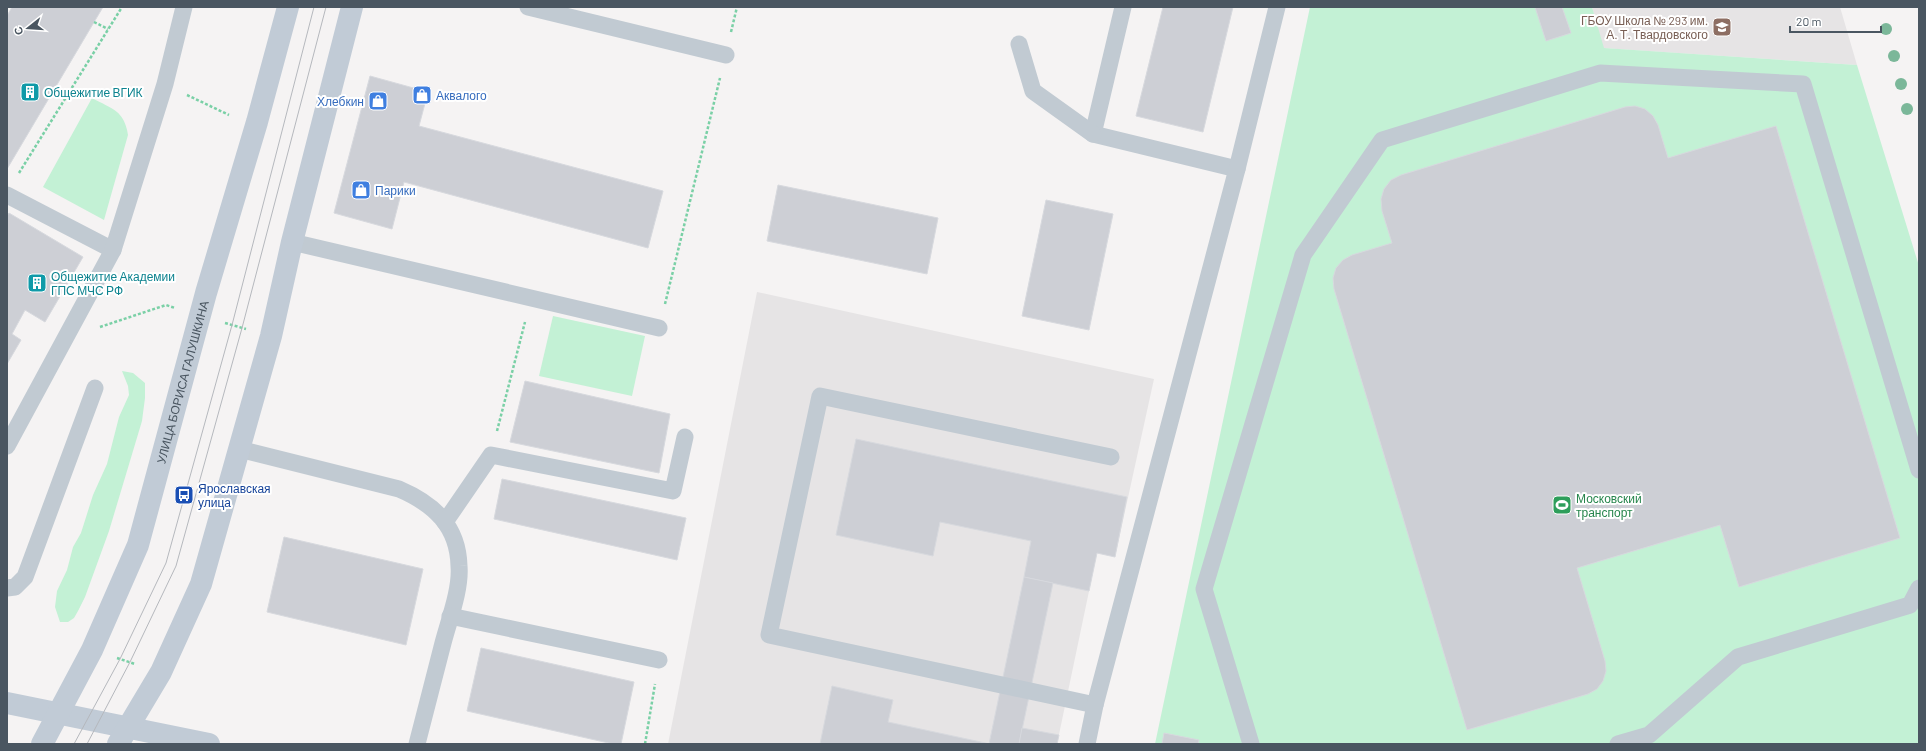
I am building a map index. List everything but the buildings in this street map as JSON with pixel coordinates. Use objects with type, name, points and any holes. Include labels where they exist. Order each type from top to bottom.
[{"type":"main road","name":"УЛИЦА БОРИСА ГАЛУШКИНА","points":[[42,744],[92,650],[138,545],[200,315],[257,122],[288,7]]},
{"type":"main road","points":[[123,736],[161,672],[201,584],[271,336],[292,242],[352,7]]},
{"type":"main road","points":[[7,703],[58,714],[123,736],[209,744]]},
{"type":"lane","points":[[7,446],[113,250],[165,84],[184,7]]},
{"type":"lane","points":[[528,7],[726,55]]},
{"type":"lane","points":[[1093,134],[1123,7]]},
{"type":"lane","points":[[1087,744],[1095,705],[1237,169],[1277,7]]},
{"type":"lane","points":[[1019,44],[1033,91],[1093,134],[1237,169]]},
{"type":"lane","points":[[1251,744],[1204,589],[1303,255],[1382,140],[1600,73],[1803,84],[1919,470]]},
{"type":"lane","points":[[7,195],[113,250]]},
{"type":"lane","points":[[292,242],[659,328]]},
{"type":"lane","points":[[7,588],[15,587],[25,578],[95,388]]},
{"type":"lane","points":[[1095,705],[769,636],[820,396],[1111,457]]},
{"type":"lane","points":[[445,522],[491,455],[673,491],[685,437]]},
{"type":"lane","points":[[239,449],[399,489],[418,497],[435,510],[445,522],[456,545],[460,566],[450,616],[417,744]]},
{"type":"lane","points":[[1618,744],[1649,735],[1738,657],[1910,605],[1919,588]]},
{"type":"lane","points":[[450,616],[660,660]]},
{"type":"path","points":[[15,178],[122,7]]},
{"type":"path","points":[[659,328],[737,7]]},
{"type":"path","points":[[94,22],[108,29]]},
{"type":"path","points":[[165,84],[229,115]]},
{"type":"path","points":[[491,455],[531,298]]},
{"type":"path","points":[[64,339],[166,305],[271,336]]},
{"type":"path","points":[[92,650],[161,672]]},
{"type":"path","points":[[645,744],[660,660]]},
{"type":"shaded area","name":"ГБОУ Школа № 293 им. А. Т. Твардовского","points":[[1592,7],[1840,7],[1857,65],[1603,48]]},
{"type":"shaded area","points":[[757,292],[1154,379],[1115,557],[1097,553],[1057,744],[668,744]]},
{"type":"green space","name":"Московский транспорт","points":[[1310,7],[1592,7],[1604,48],[1857,65],[1919,266],[1919,744],[1155,744]]},
{"type":"green space","points":[[92,98],[116,111],[120,115],[124,120],[128,135],[104,220],[43,187]]},
{"type":"green space","points":[[553,316],[645,336],[632,396],[539,376]]},
{"type":"green space","points":[[122,371],[133,373],[145,383],[142,421],[109,531],[85,597],[74,618],[68,622],[60,622],[55,607],[57,591],[67,570],[73,547],[81,533],[93,495],[107,464],[119,417],[129,395],[128,386]]},
{"type":"tram line","points":[[74,744],[120,659],[166,563],[232,325],[314,7]]},
{"type":"tram line","points":[[87,744],[130,662],[176,566],[242,328],[326,7]]},
{"type":"place","name":"ГБОУ Школа № 293 им. А. Т. Твардовского","points":[[1722,27]]},
{"type":"place","name":"Общежитие ВГИК","points":[[30,92]]},
{"type":"place","name":"Аквалого","points":[[422,95]]},
{"type":"place","name":"Хлебкин","points":[[378,101]]},
{"type":"place","name":"Парики","points":[[361,190]]},
{"type":"place","name":"Общежитие Академии ГПС МЧС РФ","points":[[37,283]]},
{"type":"place","name":"Ярославская улица","points":[[184,495]]},
{"type":"place","name":"Московский транспорт","points":[[1562,505]]}]
